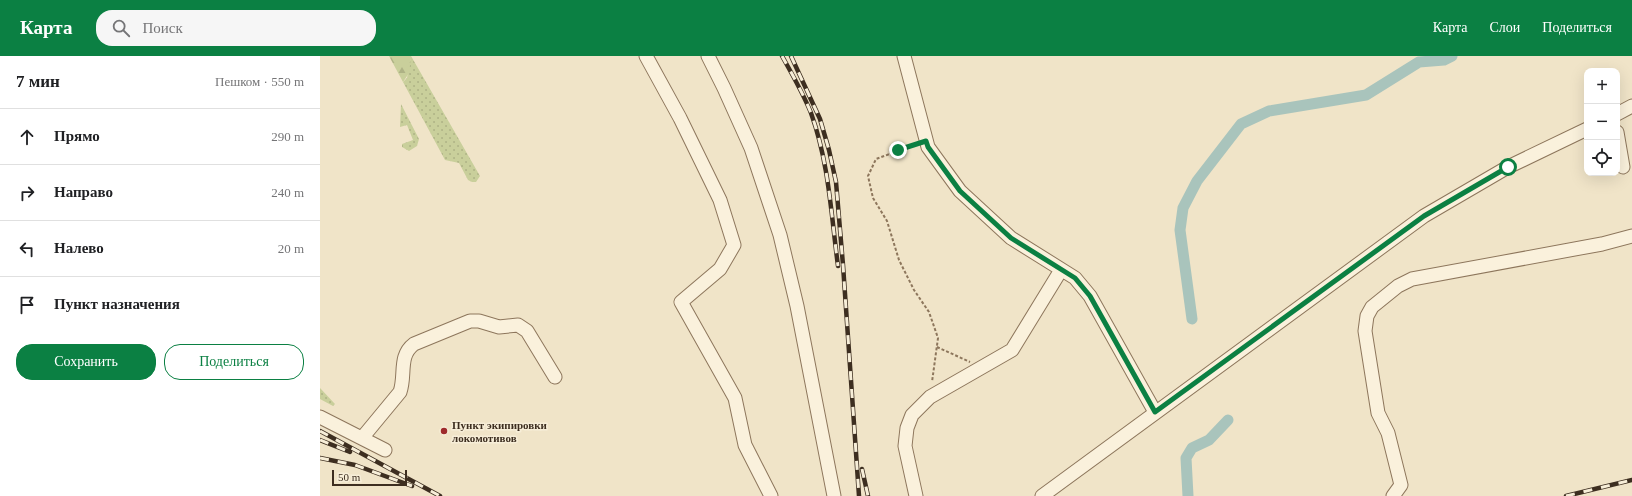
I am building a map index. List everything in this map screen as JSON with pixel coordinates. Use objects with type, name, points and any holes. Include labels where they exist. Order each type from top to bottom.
[{"type":"street","points":[[646,56],[680,118],[720,200],[734,245],[720,269],[681,302],[735,398],[745,445],[771,496]]},
{"type":"street","points":[[708,56],[751,148],[780,235],[798,306],[834,496]]},
{"type":"street","points":[[904,56],[928,147],[960,191],[1011,238],[1075,278],[1090,296],[1155,412]]},
{"type":"street","points":[[1620,112],[1632,106]]},
{"type":"street","points":[[1042,496],[1424,216],[1508,167],[1584,130]]},
{"type":"street","points":[[1618,140],[1623,167]]},
{"type":"street","points":[[1393,496],[1401,485],[1388,433],[1378,413],[1365,331],[1367,316],[1372,307],[1398,286],[1412,279],[1602,244],[1632,236]]},
{"type":"street","points":[[916,496],[905,454],[905,437],[912,415],[930,397],[1012,350],[1061,270]]},
{"type":"street","points":[[362,438],[400,392],[403,378],[403,360],[408,350],[414,344],[470,321],[479,321],[499,327],[513,325],[522,327],[527,331],[555,377]]},
{"type":"street","points":[[320,417],[385,450]]},
{"type":"path","points":[[926,141],[876,159],[868,176],[873,198],[887,221],[899,260],[914,290],[929,312],[938,338],[930,397]]},
{"type":"path","points":[[937,347],[983,368]]},
{"type":"green space","points":[[389,56],[411,56],[409,73],[403,82]]},
{"type":"green space","points":[[411,56],[480,176],[476,182],[468,180],[459,163],[445,160],[403,82],[407,78]]},
{"type":"green space","points":[[401,104],[419,139],[417,146],[409,151],[402,147],[402,144],[413,140],[407,125],[400,127]]},
{"type":"green space","points":[[320,388],[335,404],[333,406],[320,399]]},
{"type":"waterway","points":[[1192,319],[1180,230],[1183,208],[1197,181],[1241,124],[1269,111],[1366,95],[1419,62],[1444,60],[1452,56]]},
{"type":"waterway","points":[[1188,496],[1186,458],[1192,448],[1209,440],[1228,420]]},
{"type":"railway","points":[[782,56],[811,113],[817,132],[829,189],[838,266]]},
{"type":"railway","points":[[791,56],[820,119],[836,182],[859,496]]},
{"type":"railway","points":[[320,431],[440,496]]},
{"type":"railway","points":[[320,440],[350,452]]},
{"type":"railway","points":[[320,458],[355,465],[412,486]]},
{"type":"railway","points":[[862,469],[868,496]]},
{"type":"railway","points":[[1566,496],[1632,480]]},
{"type":"place","name":"Пункт экипировки локомотивов","points":[[444,431]]},
{"type":"route","points":[[898,150],[926,141],[928,147],[960,191],[1011,238],[1075,278],[1090,296],[1155,412],[1424,216],[1508,167]]}]
